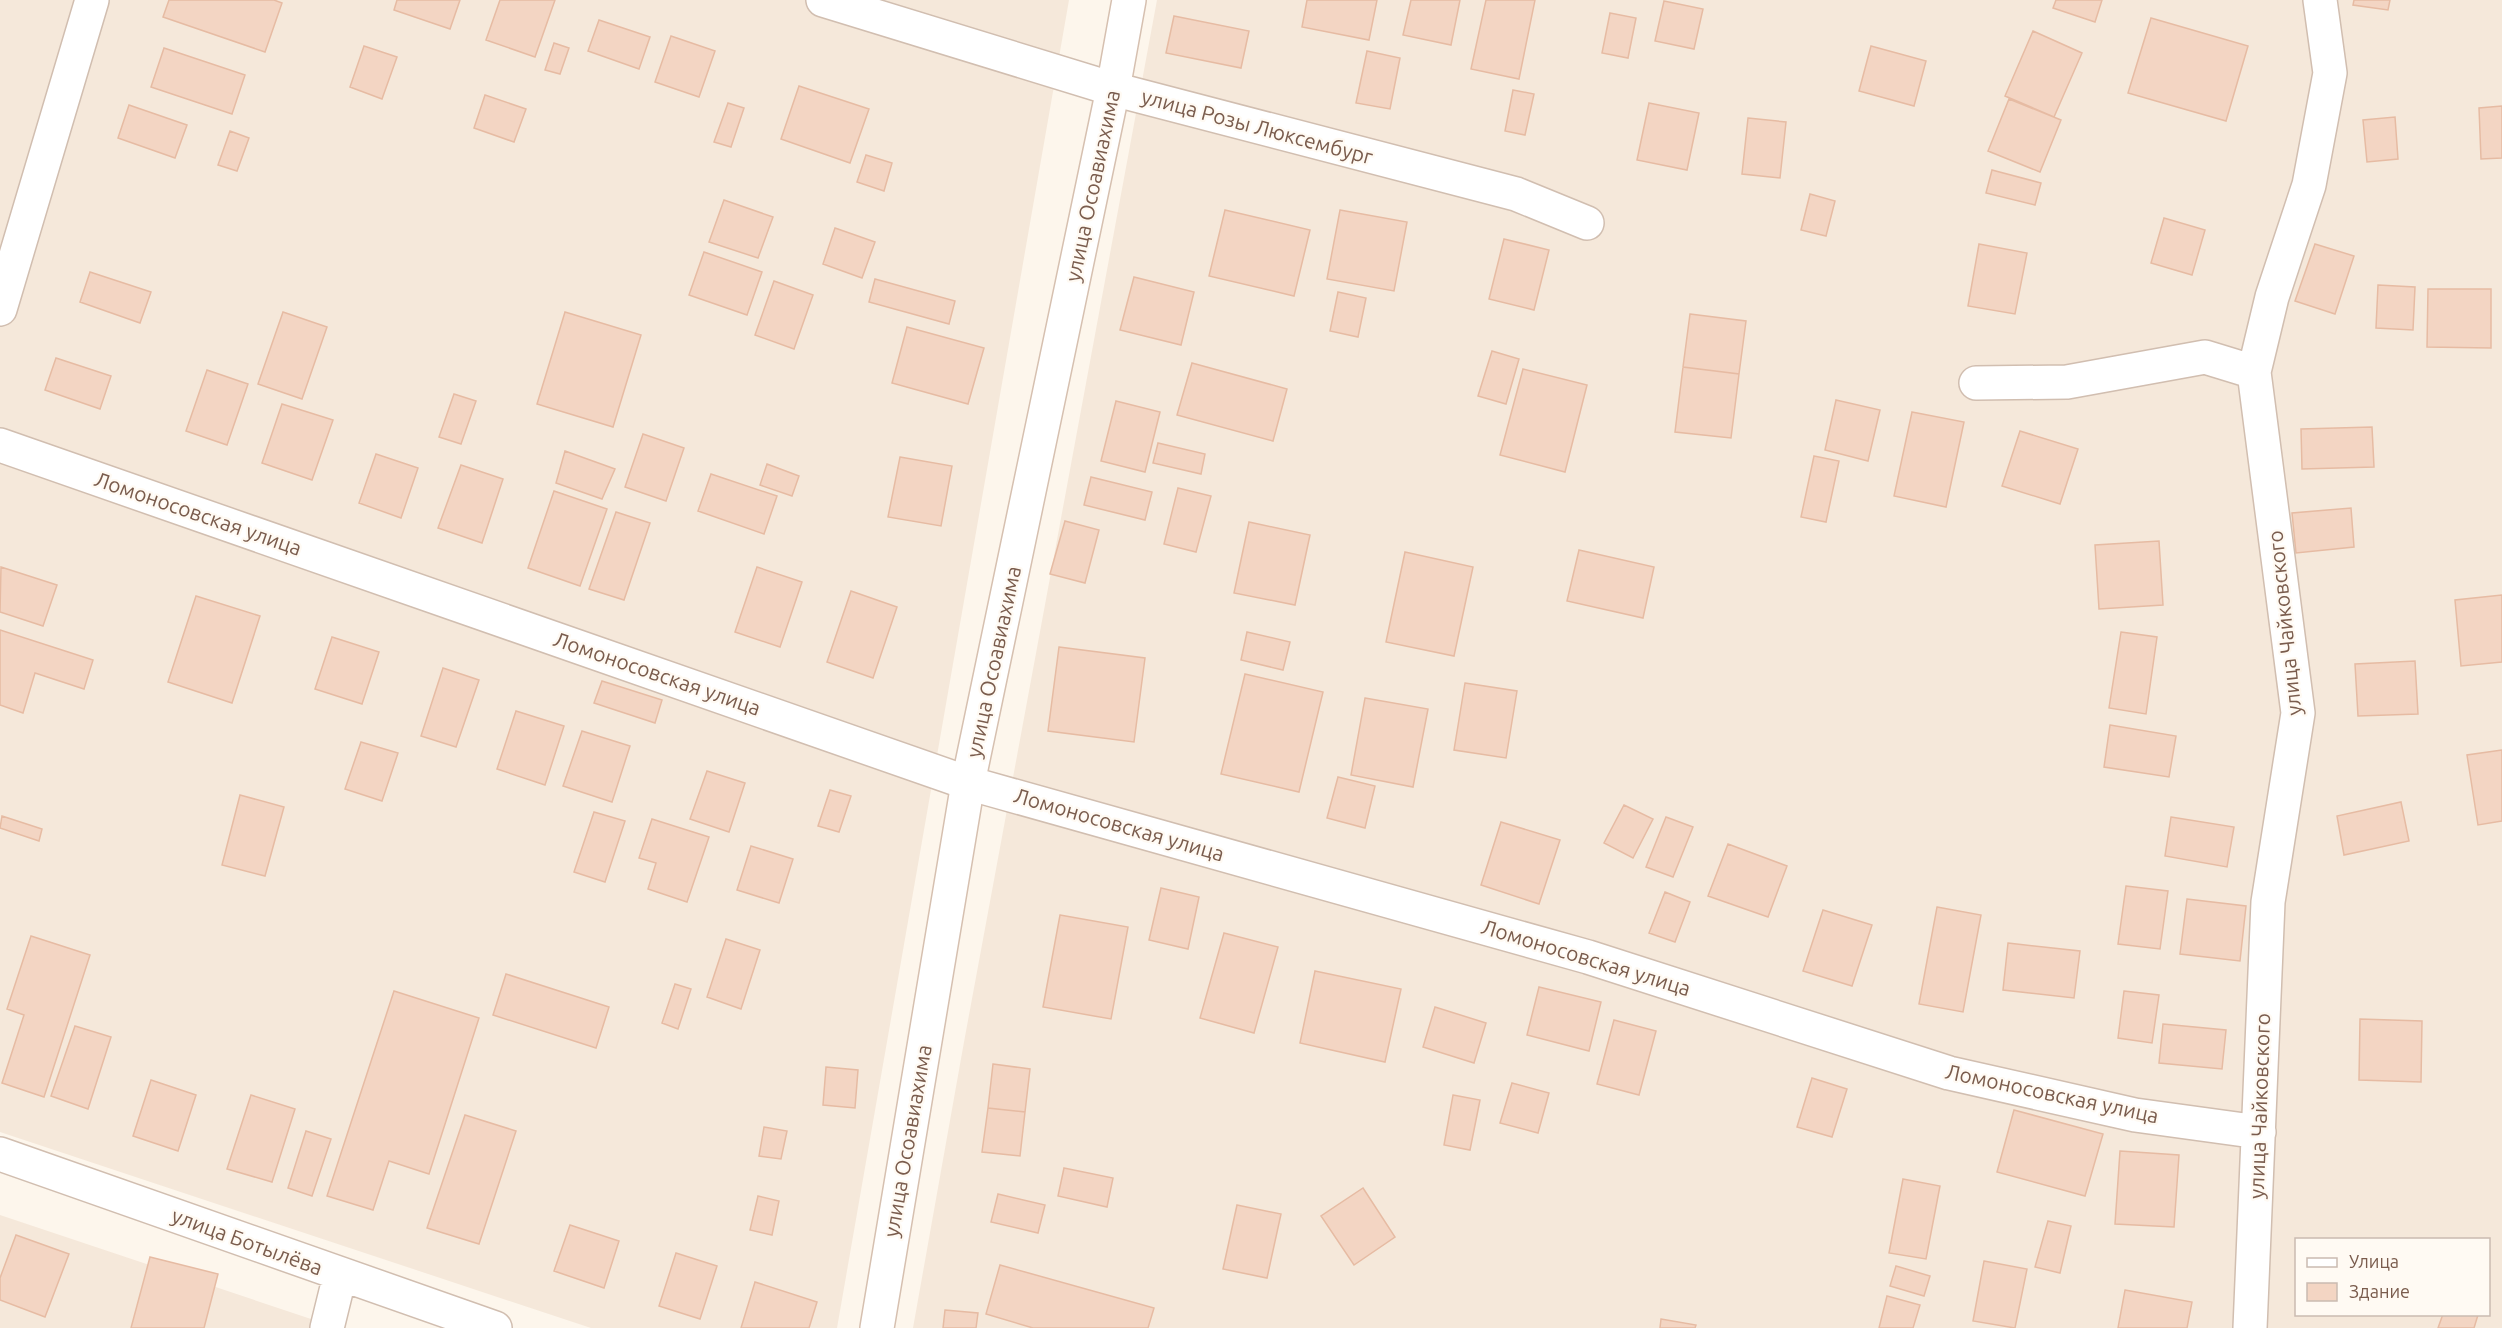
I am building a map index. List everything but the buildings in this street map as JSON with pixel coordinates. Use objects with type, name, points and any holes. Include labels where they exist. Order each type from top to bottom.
[{"type":"street","points":[[0,309],[92,0]]},
{"type":"street","name":"улица Розы Люксембург","points":[[823,0],[1113,89],[1516,194],[1587,223]]},
{"type":"street","name":"улица Осоавиахима","points":[[876,1328],[968,783],[1113,89],[1129,0]]},
{"type":"street","name":"улица Чайковского","points":[[2250,1328],[2268,902],[2298,713],[2254,372],[2272,297],[2309,185],[2330,73],[2320,0]]},
{"type":"street","points":[[1976,383],[2067,382],[2205,357],[2254,372]]},
{"type":"street","name":"Ломоносовская улица","points":[[0,445],[968,783],[1532,941],[1949,1073],[2135,1116],[2259,1132]]},
{"type":"street","name":"улица Ботылёва","points":[[0,1154],[495,1328]]},
{"type":"street","points":[[327,1328],[340,1275]]},
{"type":"shaded area","points":[[0,0],[1069,0],[837,1328],[591,1328],[0,1132]]},
{"type":"shaded area","points":[[1157,0],[2502,0],[2502,1328],[913,1328]]},
{"type":"shaded area","points":[[0,1215],[338,1328],[0,1328]]}]
